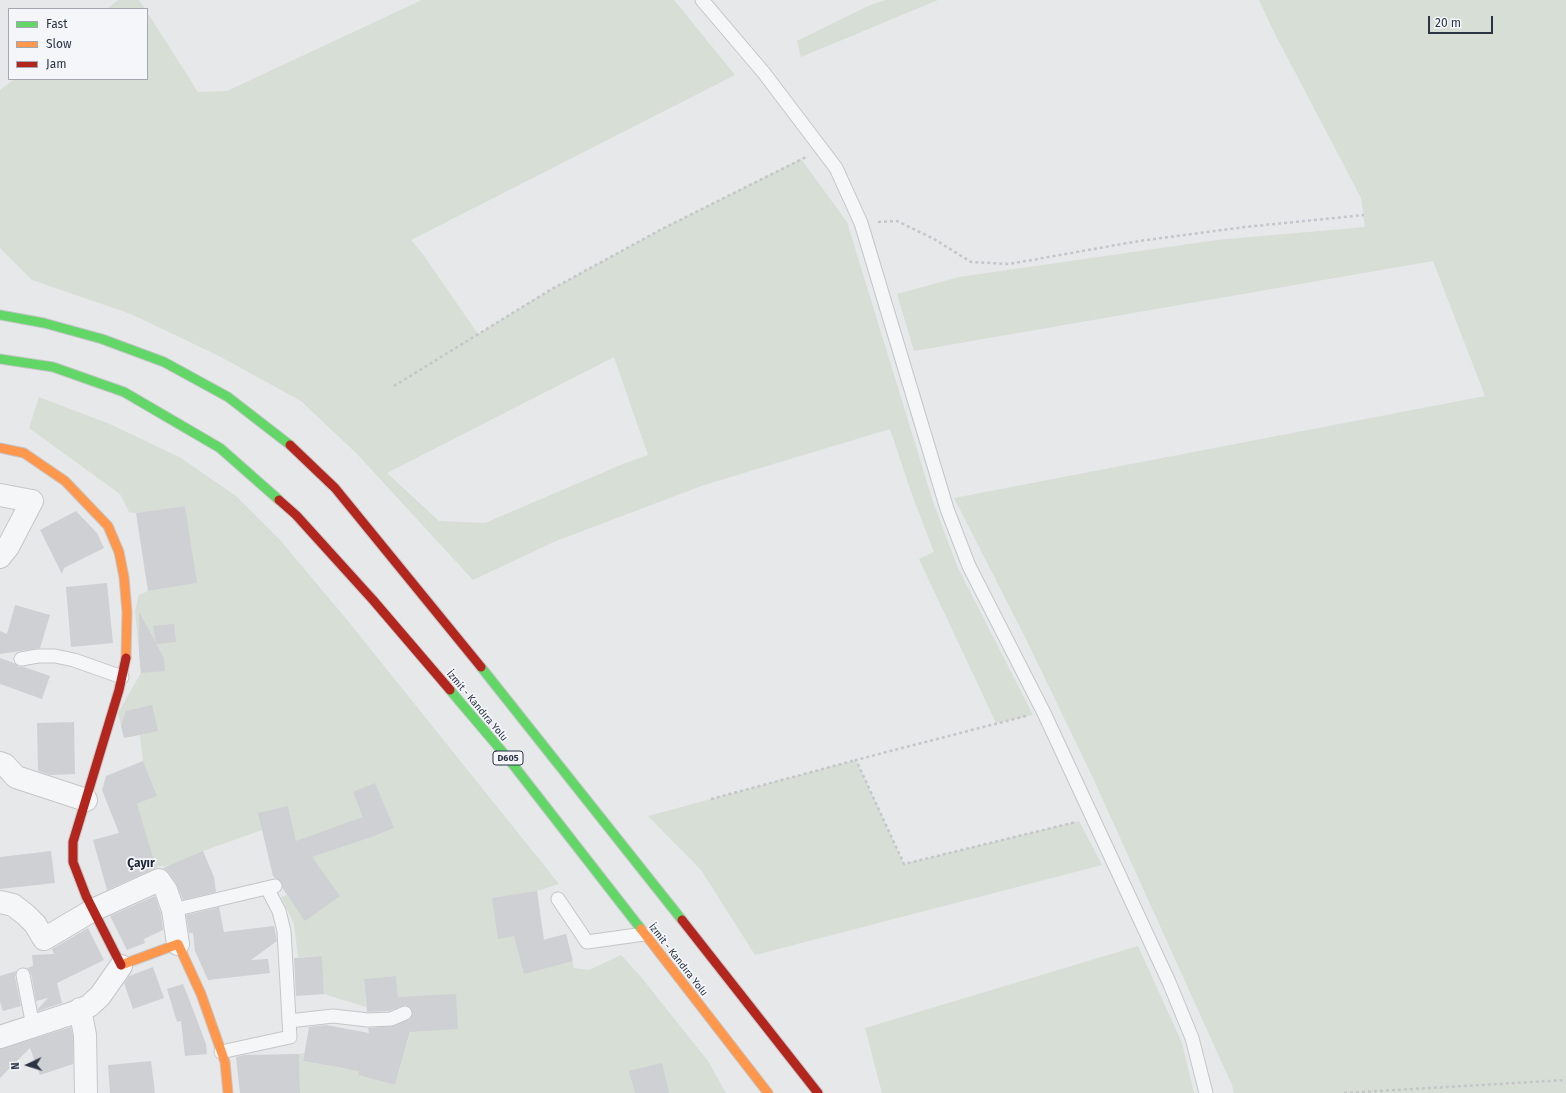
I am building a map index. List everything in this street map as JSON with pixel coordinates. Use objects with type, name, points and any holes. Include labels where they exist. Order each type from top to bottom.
[{"type":"main road","points":[[0,315],[44,323],[102,339],[164,362],[228,397],[283,438],[335,488],[447,624],[818,1093]]},
{"type":"main road","name":"İzmit - Kandıra Yolu","points":[[0,359],[53,367],[124,392],[220,448],[296,515],[373,600],[511,762],[768,1093]]},
{"type":"main road","points":[[0,448],[24,453],[65,480],[108,526],[119,552],[124,577],[127,612],[126,658],[122,677],[73,842],[73,862],[93,910],[121,966],[178,944],[201,994],[225,1062],[228,1093]]},
{"type":"street","points":[[0,495],[32,501],[8,547],[0,557]]},
{"type":"street","points":[[0,763],[5,765],[16,776],[86,800]]},
{"type":"street","points":[[0,902],[13,905],[26,915],[35,924],[44,939],[93,910],[159,880],[166,890],[173,910],[178,944]]},
{"type":"street","points":[[0,1037],[89,1006],[100,996],[121,966]]},
{"type":"street","points":[[80,1010],[85,1035],[86,1093]]},
{"type":"lane","points":[[702,0],[764,73],[836,168],[861,223],[947,509],[969,566],[1044,713],[1169,982],[1192,1038],[1206,1093]]},
{"type":"lane","points":[[21,659],[38,656],[55,656],[74,660],[122,677]]},
{"type":"lane","points":[[173,910],[271,887],[284,931],[290,1037],[221,1052]]},
{"type":"lane","points":[[558,899],[587,942],[644,934]]},
{"type":"lane","points":[[22,975],[33,1026]]},
{"type":"lane","points":[[289,1021],[334,1016],[368,1020],[392,1019],[405,1013]]},
{"type":"path","points":[[394,386],[550,290],[660,230],[821,149]]},
{"type":"path","points":[[861,223],[897,221],[934,240],[971,262],[1009,264],[1139,241],[1238,228],[1364,215]]},
{"type":"path","points":[[711,799],[996,723],[1044,713]]},
{"type":"path","points":[[856,760],[904,864],[1092,817]]},
{"type":"path","points":[[1344,1093],[1566,1080]]},
{"type":"shaded area","points":[[118,0],[139,0],[144,8],[108,8]]},
{"type":"shaded area","points":[[422,0],[674,0],[735,75],[411,240],[422,253],[478,334],[550,290],[660,230],[801,159],[847,222],[934,505],[958,568],[1033,715],[996,723],[919,559],[934,552],[911,492],[890,429],[704,485],[556,541],[473,580],[358,455],[301,401],[219,356],[131,314],[32,280],[0,248],[0,90],[14,80],[148,80],[148,14],[198,92],[227,91]],"holes":[[[614,357],[648,455],[623,464],[485,523],[439,521],[387,473]]]},
{"type":"shaded area","points":[[885,0],[938,0],[801,57],[797,41],[868,6]]},
{"type":"shaded area","points":[[1259,0],[1566,0],[1566,1093],[1234,1093],[1232,1085],[1093,778],[1025,637],[954,498],[1485,396],[1433,261],[914,351],[897,294],[959,277],[1217,240],[1365,227],[1361,198],[1273,30]]},
{"type":"shaded area","points":[[39,397],[112,425],[181,458],[236,496],[280,540],[348,621],[559,884],[537,891],[542,940],[566,934],[574,968],[589,970],[621,955],[641,977],[708,1061],[726,1093],[300,1093],[299,1054],[304,1053],[303,1061],[347,1069],[360,1067],[358,1075],[395,1085],[411,1031],[411,1003],[399,1004],[396,976],[364,979],[366,1007],[324,994],[322,956],[298,957],[294,924],[281,897],[287,895],[306,921],[316,863],[282,888],[272,870],[301,863],[288,806],[262,830],[203,851],[171,865],[155,867],[120,811],[157,796],[143,761],[140,735],[124,738],[118,713],[141,673],[135,611],[139,595],[148,591],[196,583],[185,506],[136,513],[129,512],[120,494],[29,428]]},
{"type":"shaded area","points":[[856,760],[904,864],[1079,821],[1102,865],[755,955],[701,870],[648,816]]},
{"type":"shaded area","points":[[1138,946],[1182,1043],[1194,1093],[882,1093],[865,1028]]},
{"type":"building","points":[[185,506],[197,583],[148,591],[136,513]]},
{"type":"building","points":[[76,511],[97,533],[104,548],[64,568],[62,574],[40,530]]},
{"type":"building","points":[[107,583],[113,643],[71,647],[66,587]]},
{"type":"building","points":[[15,605],[50,615],[40,648],[0,654],[0,631],[7,634]]},
{"type":"building","points":[[139,612],[156,643],[153,626],[174,624],[176,642],[156,644],[164,658],[165,671],[141,673],[139,653]]},
{"type":"building","points":[[0,658],[14,663],[19,667],[24,667],[50,676],[42,699],[0,684]]},
{"type":"building","points":[[152,705],[158,731],[124,738],[121,726],[126,711]]},
{"type":"building","points":[[74,722],[75,774],[50,775],[38,771],[37,723]]},
{"type":"building","points":[[143,761],[157,796],[137,804],[156,868],[107,890],[93,840],[119,833],[102,790],[106,776]]},
{"type":"building","points":[[375,783],[394,828],[312,857],[340,896],[305,921],[283,889],[281,881],[273,876],[258,813],[288,806],[296,841],[363,817],[353,792]]},
{"type":"building","points":[[51,851],[55,883],[0,889],[0,857]]},
{"type":"building","points":[[203,851],[214,877],[216,892],[183,900],[176,883],[169,873],[163,868]]},
{"type":"building","points":[[537,891],[544,940],[566,934],[573,961],[524,974],[514,936],[498,939],[492,898]]},
{"type":"building","points":[[155,896],[161,913],[163,930],[144,939],[145,943],[127,950],[110,916]]},
{"type":"building","points":[[219,907],[224,932],[274,926],[277,941],[251,960],[268,959],[270,973],[208,980],[195,951],[193,933],[189,933],[186,915]]},
{"type":"building","points":[[88,928],[104,960],[57,983],[62,1003],[38,1011],[38,1009],[48,998],[36,1001],[31,973],[27,968],[33,966],[32,955],[54,954],[52,949]]},
{"type":"building","points":[[322,956],[324,994],[296,996],[294,958]]},
{"type":"building","points":[[153,967],[164,998],[133,1009],[124,983],[129,976]]},
{"type":"building","points":[[16,971],[15,977],[21,1006],[3,1011],[0,1002],[0,976]]},
{"type":"building","points":[[396,976],[398,997],[456,994],[458,1029],[410,1032],[395,1085],[358,1075],[359,1071],[303,1061],[309,1027],[326,1025],[369,1033],[368,1028],[394,1026],[411,1018],[412,1010],[406,1005],[389,1011],[367,1012],[364,979]]},
{"type":"building","points":[[183,984],[206,1044],[207,1054],[185,1056],[181,1021],[177,1022],[167,989]]},
{"type":"building","points":[[71,1027],[73,1036],[73,1064],[40,1075],[30,1048],[0,1078],[0,1049]]},
{"type":"building","points":[[299,1054],[300,1093],[240,1093],[236,1057],[244,1055]]},
{"type":"building","points":[[151,1061],[155,1093],[110,1093],[108,1065]]},
{"type":"building","points":[[662,1063],[669,1093],[635,1093],[629,1071]]},
{"type":"traffic: fast","points":[[0,315],[44,323],[102,339],[164,362],[228,397],[290,445]]},
{"type":"traffic: fast","points":[[0,359],[53,367],[124,392],[220,448],[279,500]]},
{"type":"traffic: fast","points":[[481,667],[682,920]]},
{"type":"traffic: fast","points":[[450,690],[511,762],[641,929]]},
{"type":"traffic: slow","points":[[0,448],[24,453],[65,481],[108,526],[119,552],[124,577],[127,612],[126,658]]},
{"type":"traffic: slow","points":[[641,929],[768,1093]]},
{"type":"traffic: slow","points":[[121,965],[178,944],[201,994],[225,1062],[228,1093]]},
{"type":"traffic: jam","points":[[290,445],[335,488],[481,667]]},
{"type":"traffic: jam","points":[[279,500],[296,515],[373,600],[450,690]]},
{"type":"traffic: jam","points":[[121,965],[86,896],[73,862],[73,842],[119,690],[126,658]]},
{"type":"traffic: jam","points":[[682,920],[818,1093]]},
{"type":"district","name":"Çayır","points":[[141,864]]}]
